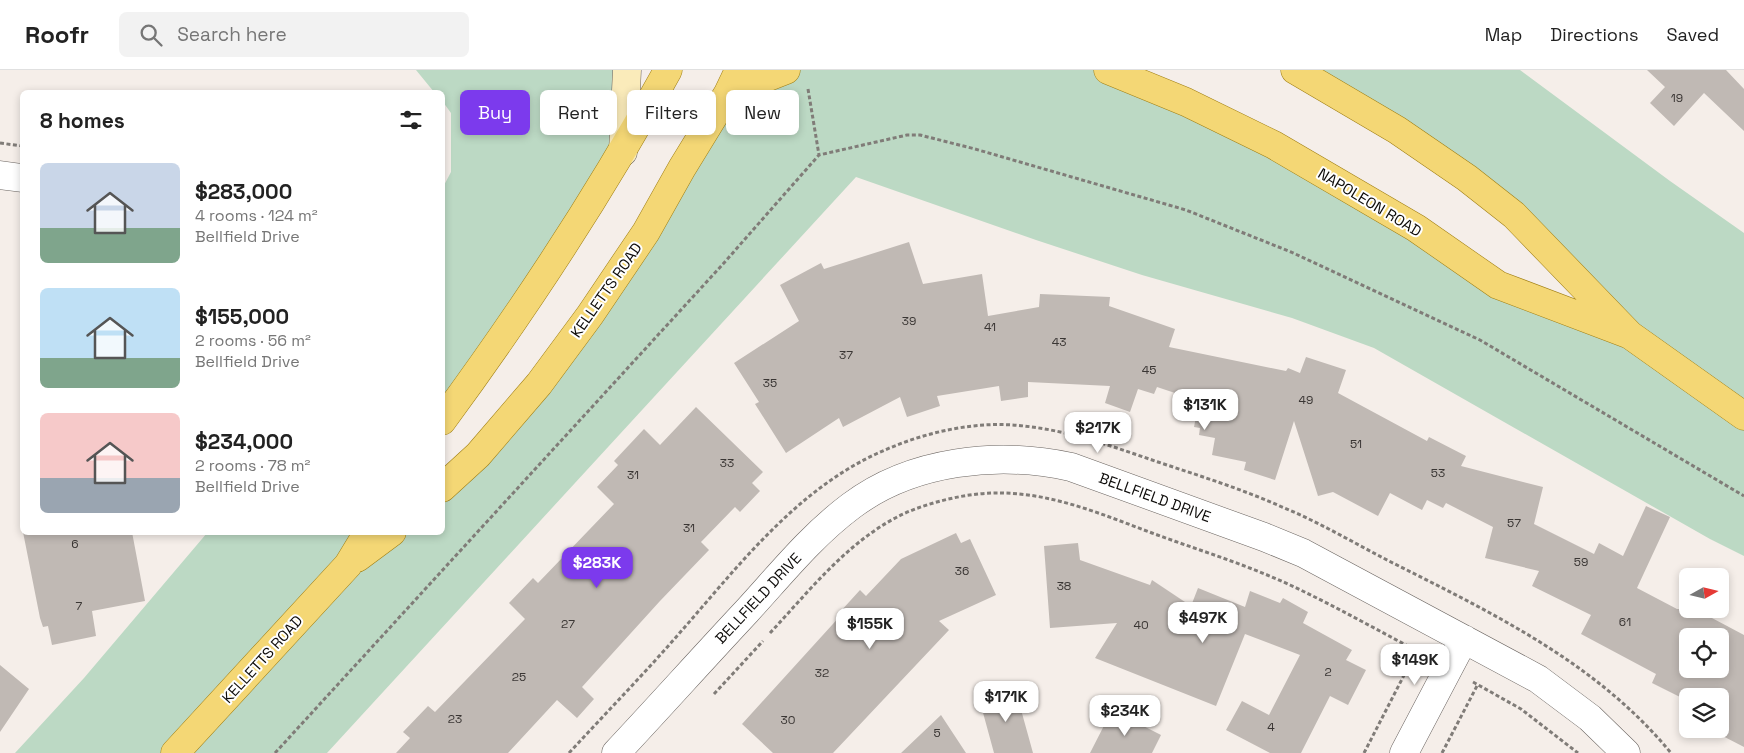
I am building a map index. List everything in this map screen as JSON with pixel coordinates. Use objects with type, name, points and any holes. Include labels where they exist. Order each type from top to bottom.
[{"type":"main road","points":[[623,152],[627,70]]},
{"type":"main road","points":[[445,417],[502,339],[573,233],[623,152],[668,70]]},
{"type":"main road","name":"NAPOLEON ROAD","points":[[1108,70],[1186,102],[1274,145],[1416,228],[1498,285],[1630,335]]},
{"type":"main road","name":"NAPOLEON ROAD","points":[[1295,70],[1397,130],[1467,178],[1508,210],[1630,335],[1744,416]]},
{"type":"main road","points":[[734,81],[796,75]]},
{"type":"main road","name":"KELLETTS ROAD","points":[[445,485],[478,455],[539,384],[590,315],[646,232],[734,81]]},
{"type":"main road","name":"KELLETTS ROAD","points":[[348,565],[366,535]]},
{"type":"main road","name":"KELLETTS ROAD","points":[[175,753],[348,565],[388,535]]},
{"type":"street","points":[[0,175],[20,178]]},
{"type":"street","name":"BELLFIELD DRIVE","points":[[616,753],[797,556],[851,506],[896,480],[951,464],[985,460],[1042,461],[1100,477],[1303,553],[1538,679],[1590,718],[1626,753]]},
{"type":"street","points":[[1404,753],[1464,639]]},
{"type":"path","points":[[796,75],[819,155]]},
{"type":"path","points":[[275,753],[723,264],[819,155],[907,135],[920,134],[1186,210],[1291,252],[1480,340],[1744,496]]},
{"type":"path","points":[[0,143],[20,146]]},
{"type":"path","points":[[569,753],[743,562],[818,488],[848,468],[903,442],[942,431],[985,425],[1021,426],[1090,438],[1221,482],[1285,508],[1504,619],[1557,651],[1609,690],[1652,729],[1671,753]]},
{"type":"path","points":[[711,697],[833,565],[871,533],[914,510],[950,499],[979,494],[1005,493],[1048,498],[1116,520],[1289,584],[1424,654]]},
{"type":"path","points":[[1364,753],[1417,650]]},
{"type":"path","points":[[1473,682],[1521,709],[1578,753]]},
{"type":"path","points":[[1442,753],[1478,684]]},
{"type":"green space","points":[[416,70],[627,70],[623,152],[445,418],[445,183],[451,172],[451,113],[445,105],[445,90],[432,90]]},
{"type":"green space","points":[[786,70],[1108,70],[1186,102],[1498,285],[1629,335],[1514,215],[1295,70],[1520,70],[1744,233],[1744,556],[1710,539],[1374,348],[1292,318],[1142,275],[856,177],[327,753],[15,753],[84,678],[205,535],[445,535],[445,486],[478,455],[699,135],[716,135],[716,110],[726,96],[726,135],[799,135],[799,90],[736,90]]},
{"type":"building","points":[[1647,70],[1726,70],[1744,89],[1744,131],[1704,93],[1674,126],[1650,103],[1665,87]]},
{"type":"building","points":[[909,242],[923,284],[982,274],[988,316],[1039,307],[1040,294],[1110,297],[1109,306],[1175,329],[1169,347],[1286,371],[1288,368],[1300,373],[1306,357],[1346,370],[1338,393],[1427,441],[1429,437],[1466,456],[1461,466],[1543,487],[1534,524],[1594,554],[1599,543],[1623,556],[1646,506],[1670,517],[1637,588],[1679,609],[1679,618],[1712,618],[1744,635],[1744,747],[1727,738],[1729,738],[1729,688],[1679,688],[1679,696],[1652,683],[1656,674],[1581,634],[1591,615],[1532,586],[1539,571],[1485,558],[1493,527],[1446,503],[1443,508],[1427,500],[1422,510],[1390,493],[1378,516],[1333,492],[1318,496],[1294,421],[1275,480],[1244,470],[1246,462],[1212,455],[1215,438],[1199,435],[1200,428],[1194,427],[1199,401],[1157,387],[1154,394],[1138,389],[1130,412],[1105,403],[1110,386],[1028,382],[1028,397],[1001,401],[999,386],[937,396],[940,406],[907,417],[900,397],[843,427],[839,418],[786,453],[755,404],[759,402],[734,363],[799,321],[780,285],[821,263],[824,269]]},
{"type":"building","points":[[696,407],[763,472],[752,483],[760,491],[740,512],[735,507],[701,542],[709,550],[582,687],[594,699],[577,718],[557,700],[508,753],[396,753],[410,738],[403,732],[428,706],[435,712],[525,619],[509,603],[533,578],[538,583],[614,504],[597,487],[618,465],[614,461],[644,429],[660,445]]},
{"type":"building","points":[[956,533],[961,543],[970,539],[996,595],[939,621],[949,630],[833,753],[773,753],[742,724],[842,614],[840,612],[860,590],[866,596],[901,559]]},
{"type":"building","points":[[24,535],[133,535],[145,601],[92,611],[96,636],[52,645],[48,626],[43,627]]},
{"type":"building","points":[[1078,543],[1080,560],[1150,585],[1152,580],[1191,606],[1198,588],[1245,607],[1250,591],[1280,603],[1283,598],[1308,612],[1303,623],[1352,650],[1346,660],[1366,670],[1348,705],[1330,696],[1301,753],[1270,753],[1226,730],[1242,701],[1269,715],[1300,655],[1245,634],[1216,706],[1095,658],[1117,623],[1050,628],[1044,546]]},
{"type":"building","points":[[0,665],[29,689],[0,732]]},
{"type":"building","points":[[1015,688],[1033,753],[994,753],[979,698]]},
{"type":"building","points":[[1112,710],[1161,735],[1152,753],[1090,753]]},
{"type":"building","points":[[941,715],[966,753],[901,753]]}]
